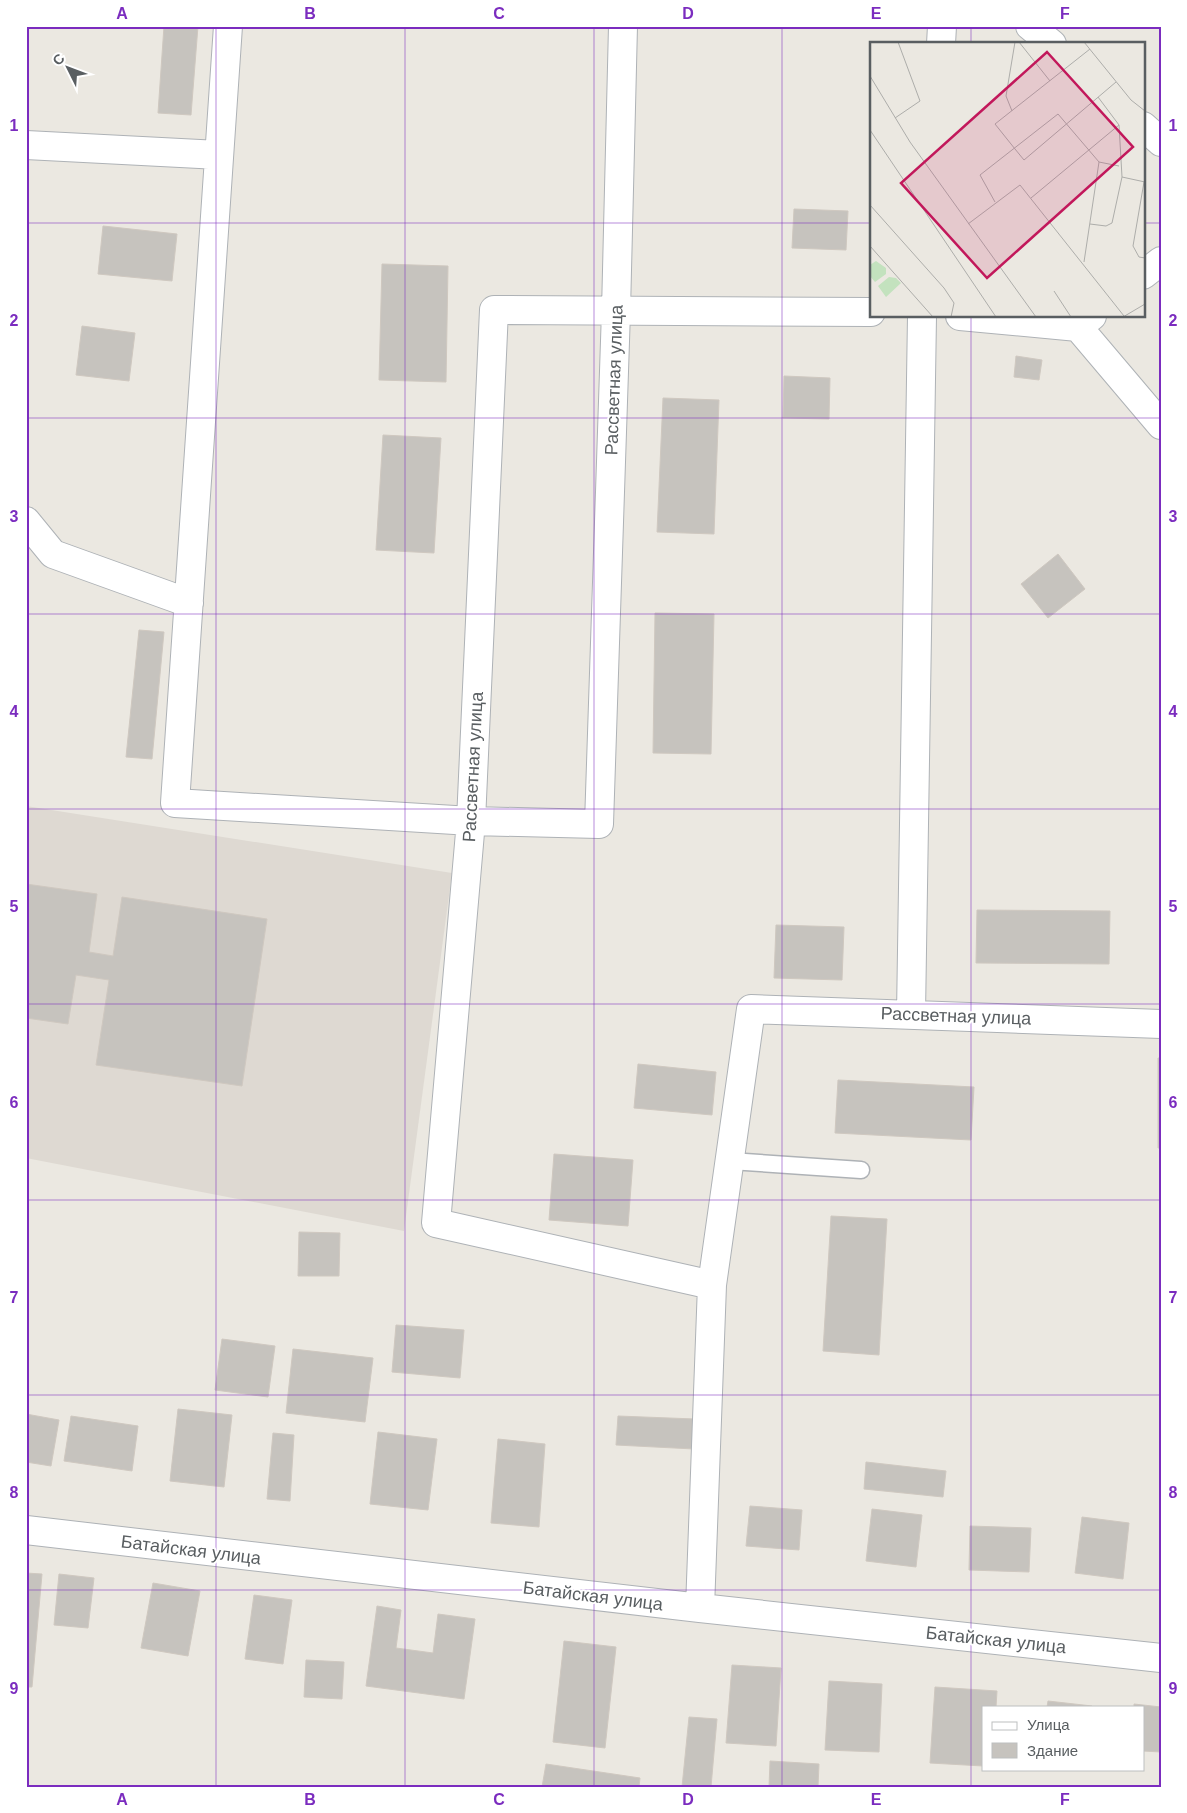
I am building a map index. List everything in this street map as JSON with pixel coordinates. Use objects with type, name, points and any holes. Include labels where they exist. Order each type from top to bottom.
[{"type":"street","points":[[228,26],[175,803],[471,822]]},
{"type":"street","name":"Рассветная улица","points":[[471,822],[599,824],[616,311],[623,26]]},
{"type":"street","points":[[941,42],[942,26]]},
{"type":"street","points":[[1030,26],[1050,42]]},
{"type":"street","points":[[1144,127],[1161,142]]},
{"type":"street","points":[[26,145],[219,155]]},
{"type":"street","points":[[1144,274],[1161,261]]},
{"type":"street","name":"Рассветная улица","points":[[616,311],[494,310],[471,822],[436,1223],[712,1285]]},
{"type":"street","points":[[616,311],[870,312]]},
{"type":"street","points":[[911,1014],[922,318]]},
{"type":"street","points":[[1002,318],[1085,322],[1161,425]]},
{"type":"street","points":[[26,521],[53,554],[189,603]]},
{"type":"street","name":"Рассветная улица","points":[[730,1161],[751,1009],[1161,1024]]},
{"type":"street","points":[[700,1608],[712,1285],[730,1161]]},
{"type":"street","name":"Батайская улица","points":[[26,1530],[700,1608],[1161,1658]]},
{"type":"lane","points":[[730,1161],[861,1170]]},
{"type":"shaded area","points":[[26,806],[452,873],[404,1231],[26,1158]]},
{"type":"building","points":[[164,26],[198,26],[191,115],[158,113]]},
{"type":"building","points":[[794,209],[848,211],[846,250],[792,248]]},
{"type":"building","points":[[103,226],[177,234],[172,281],[98,274]]},
{"type":"building","points":[[382,264],[448,266],[446,382],[379,380]]},
{"type":"building","points":[[82,326],[135,333],[129,381],[76,375]]},
{"type":"building","points":[[1016,356],[1042,360],[1039,380],[1014,377]]},
{"type":"building","points":[[784,376],[830,378],[829,419],[783,418]]},
{"type":"building","points":[[663,398],[719,400],[714,534],[657,532]]},
{"type":"building","points":[[383,435],[441,438],[434,553],[376,550]]},
{"type":"building","points":[[1058,554],[1085,589],[1048,618],[1021,584]]},
{"type":"building","points":[[655,613],[714,614],[711,754],[653,753]]},
{"type":"building","points":[[139,630],[164,632],[152,759],[126,757]]},
{"type":"building","points":[[26,884],[97,894],[89,952],[113,956],[122,897],[267,919],[242,1086],[96,1065],[109,980],[76,975],[68,1024],[26,1018]]},
{"type":"building","points":[[977,910],[1110,911],[1109,964],[976,963]]},
{"type":"building","points":[[776,925],[844,927],[842,980],[774,978]]},
{"type":"building","points":[[1158,1058],[1161,1058],[1161,1148],[1158,1148]]},
{"type":"building","points":[[638,1064],[716,1072],[712,1115],[634,1108]]},
{"type":"building","points":[[838,1080],[974,1087],[971,1140],[835,1133]]},
{"type":"building","points":[[554,1154],[633,1160],[628,1226],[549,1220]]},
{"type":"building","points":[[831,1216],[887,1219],[879,1355],[823,1351]]},
{"type":"building","points":[[299,1232],[340,1233],[339,1276],[298,1276]]},
{"type":"building","points":[[396,1325],[464,1330],[460,1378],[392,1372]]},
{"type":"building","points":[[222,1339],[275,1346],[268,1397],[215,1390]]},
{"type":"building","points":[[293,1349],[373,1358],[365,1422],[286,1413]]},
{"type":"building","points":[[178,1409],[232,1415],[224,1487],[170,1481]]},
{"type":"building","points":[[26,1414],[59,1420],[51,1466],[26,1462]]},
{"type":"building","points":[[71,1416],[138,1426],[132,1471],[64,1461]]},
{"type":"building","points":[[618,1416],[695,1419],[694,1449],[616,1445]]},
{"type":"building","points":[[378,1432],[437,1439],[428,1510],[370,1504]]},
{"type":"building","points":[[273,1433],[294,1435],[290,1501],[267,1499]]},
{"type":"building","points":[[498,1439],[545,1444],[539,1527],[491,1523]]},
{"type":"building","points":[[866,1462],[946,1471],[943,1497],[864,1489]]},
{"type":"building","points":[[750,1506],[802,1510],[799,1550],[746,1546]]},
{"type":"building","points":[[872,1509],[922,1515],[916,1567],[866,1561]]},
{"type":"building","points":[[1082,1517],[1129,1523],[1123,1579],[1075,1573]]},
{"type":"building","points":[[970,1526],[1031,1528],[1029,1572],[969,1570]]},
{"type":"building","points":[[26,1573],[42,1574],[32,1687],[26,1687]]},
{"type":"building","points":[[59,1574],[94,1578],[88,1628],[54,1625]]},
{"type":"building","points":[[153,1583],[200,1591],[188,1656],[141,1648]]},
{"type":"building","points":[[254,1595],[292,1600],[283,1664],[245,1659]]},
{"type":"building","points":[[377,1606],[401,1610],[396,1648],[433,1653],[438,1614],[475,1619],[464,1699],[366,1686]]},
{"type":"building","points":[[564,1641],[616,1647],[605,1748],[553,1742]]},
{"type":"building","points":[[306,1660],[344,1662],[342,1699],[304,1697]]},
{"type":"building","points":[[732,1665],[781,1668],[776,1746],[726,1743]]},
{"type":"building","points":[[829,1681],[882,1684],[879,1752],[825,1750]]},
{"type":"building","points":[[935,1687],[997,1691],[996,1706],[982,1706],[982,1766],[930,1763]]},
{"type":"building","points":[[1048,1701],[1092,1706],[1047,1706]]},
{"type":"building","points":[[1134,1704],[1161,1707],[1161,1752],[1144,1751],[1144,1706],[1134,1706]]},
{"type":"building","points":[[689,1717],[717,1719],[711,1787],[682,1787]]},
{"type":"building","points":[[770,1761],[819,1764],[818,1787],[769,1787]]},
{"type":"building","points":[[546,1764],[640,1778],[639,1787],[542,1787]]}]
